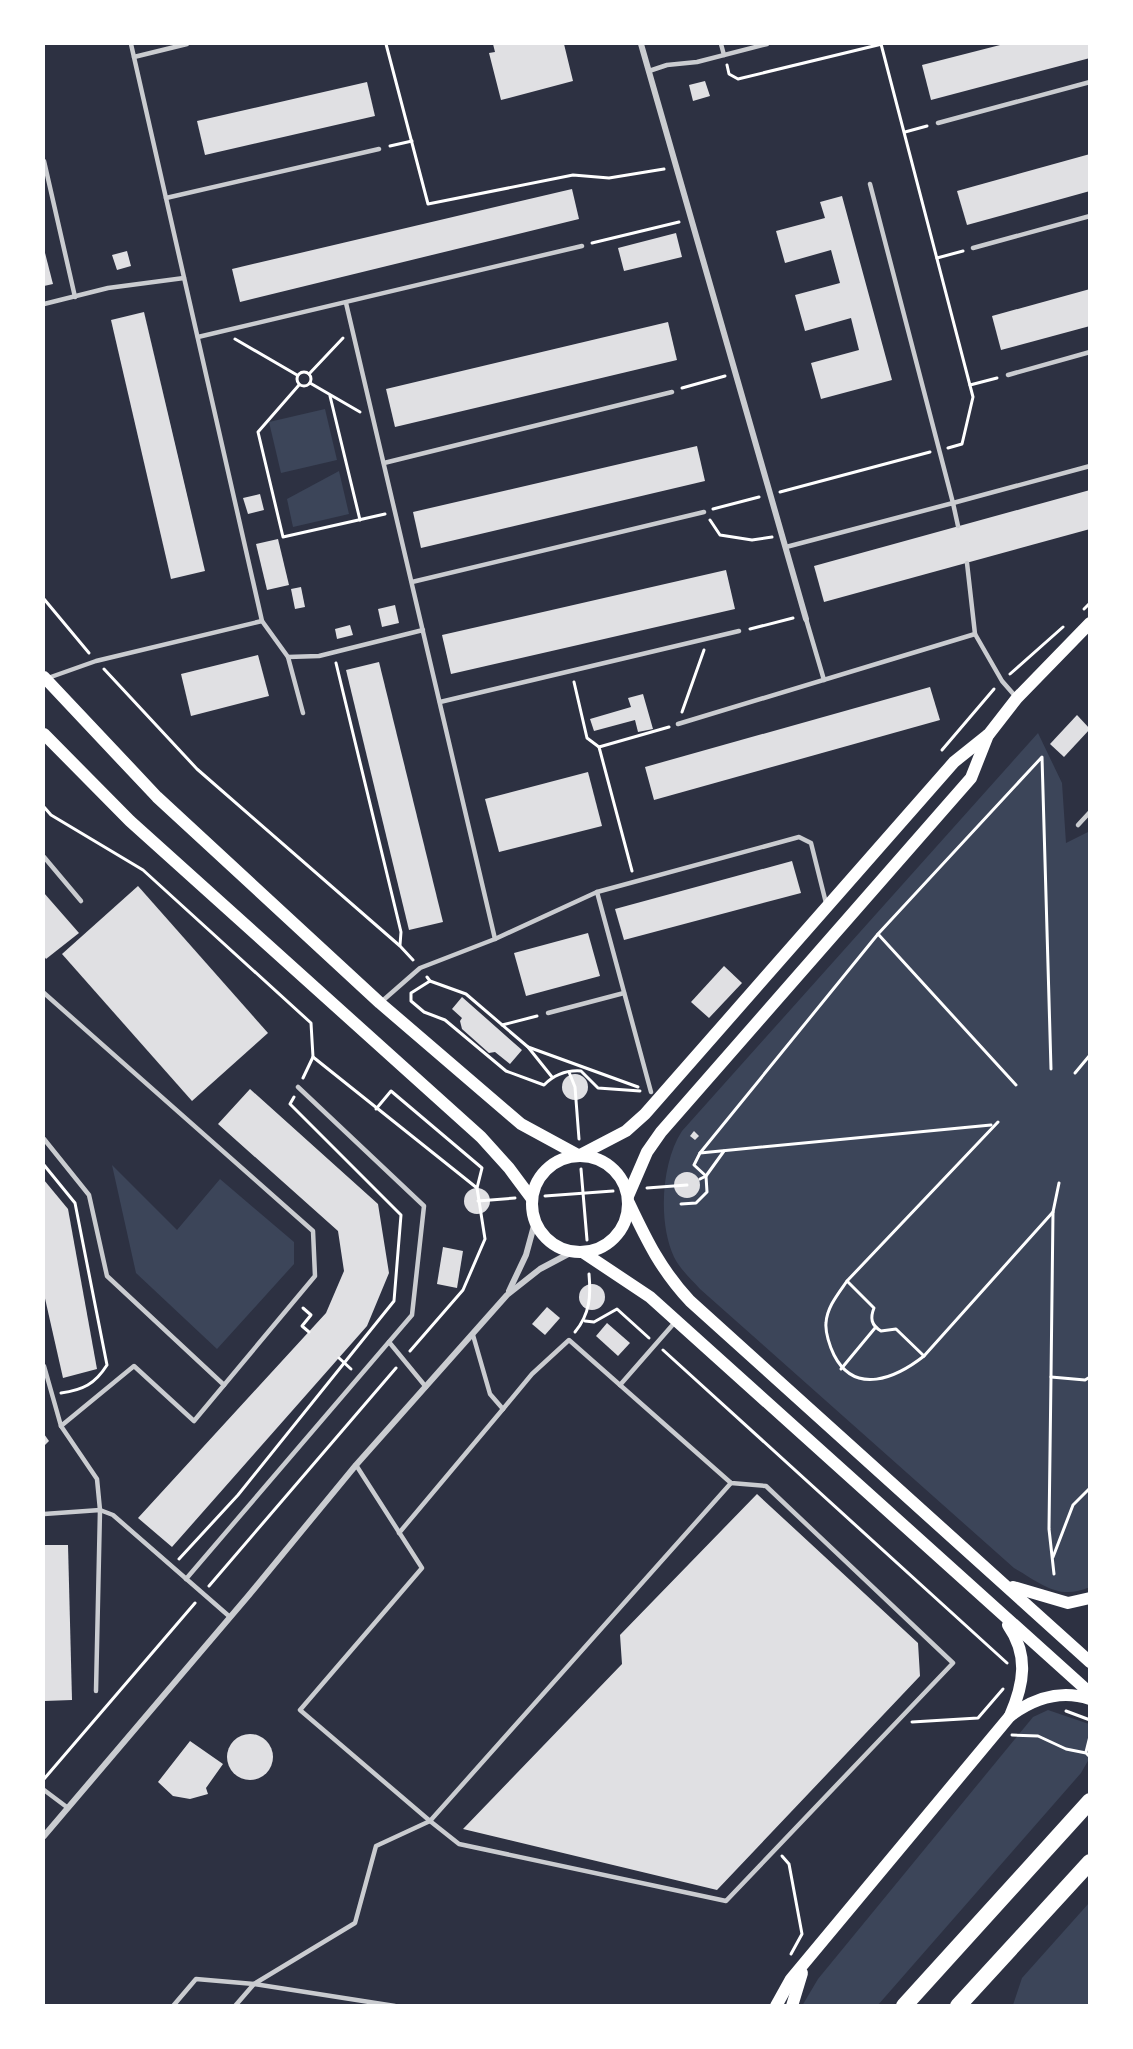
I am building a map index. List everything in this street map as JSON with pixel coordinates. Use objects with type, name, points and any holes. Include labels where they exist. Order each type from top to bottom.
[{"type":"highway","points":[[904,2006],[1089,1801]]},
{"type":"highway","points":[[958,2006],[1089,1862]]},
{"type":"main road","points":[[1089,623],[1017,698],[989,734],[954,762],[645,1114],[626,1131],[580,1154],[565,1158],[543,1173],[536,1184],[532,1198],[536,1222],[551,1243],[581,1251],[634,1285],[1089,1693]]},
{"type":"main road","points":[[44,678],[157,797],[380,1003],[521,1124],[580,1154],[603,1161],[614,1168],[622,1179],[626,1221],[616,1237],[596,1250],[581,1251]]},
{"type":"main road","points":[[44,734],[130,821],[481,1137],[532,1198]]},
{"type":"main road","points":[[625,1197],[647,1152],[661,1131],[971,778],[989,734]]},
{"type":"main road","points":[[625,1197],[655,1258],[668,1278],[690,1301],[1089,1662]]},
{"type":"main road","points":[[1004,1583],[1068,1603],[1089,1598]]},
{"type":"main road","points":[[1001,1614],[1019,1644],[1023,1662],[1023,1681],[1010,1716]]},
{"type":"main road","points":[[776,2006],[791,1979],[1010,1716],[1025,1705],[1058,1694],[1077,1695],[1089,1699]]},
{"type":"main road","points":[[792,2006],[798,1982],[809,1958]]},
{"type":"street","points":[[641,44],[806,617]]},
{"type":"street","points":[[507,1295],[526,1255],[536,1222]]},
{"type":"street","points":[[44,1836],[356,1465],[507,1295],[540,1269],[581,1251]]},
{"type":"lane","points":[[131,44],[262,621],[288,657],[303,713]]},
{"type":"lane","points":[[134,57],[187,44]]},
{"type":"lane","points":[[721,44],[724,55]]},
{"type":"lane","points":[[649,70],[767,44]]},
{"type":"lane","points":[[938,123],[1089,82]]},
{"type":"lane","points":[[166,198],[379,148]]},
{"type":"lane","points":[[44,161],[75,297]]},
{"type":"lane","points":[[870,184],[958,526]]},
{"type":"lane","points":[[973,248],[1089,216]]},
{"type":"lane","points":[[198,337],[582,246]]},
{"type":"lane","points":[[44,304],[108,288],[184,278]]},
{"type":"lane","points":[[346,303],[495,939]]},
{"type":"lane","points":[[1008,375],[1089,352]]},
{"type":"lane","points":[[384,464],[672,392]]},
{"type":"lane","points":[[786,547],[1089,466]]},
{"type":"lane","points":[[412,582],[705,512]]},
{"type":"lane","points":[[967,563],[975,634],[1002,681],[1017,698]]},
{"type":"lane","points":[[806,617],[825,680]]},
{"type":"lane","points":[[44,678],[96,661],[262,621]]},
{"type":"lane","points":[[288,657],[334,652],[423,630]]},
{"type":"lane","points":[[440,702],[740,631]]},
{"type":"lane","points":[[678,724],[975,634]]},
{"type":"lane","points":[[1078,825],[1089,812]]},
{"type":"lane","points":[[380,1003],[420,968],[495,939],[597,892],[799,837],[811,843],[828,906]]},
{"type":"lane","points":[[44,857],[81,901]]},
{"type":"lane","points":[[597,892],[651,1092]]},
{"type":"lane","points":[[44,993],[313,1232],[315,1276],[194,1421],[134,1365],[62,1426]]},
{"type":"lane","points":[[548,1013],[624,993]]},
{"type":"lane","points":[[186,1579],[412,1315],[424,1206],[298,1088]]},
{"type":"lane","points":[[44,1139],[89,1195],[106,1276],[224,1385]]},
{"type":"lane","points":[[620,1385],[676,1321]]},
{"type":"lane","points":[[473,1335],[490,1394],[503,1409]]},
{"type":"lane","points":[[356,1465],[399,1533],[422,1568],[300,1710],[459,1844],[726,1900],[953,1663],[766,1486],[731,1483],[568,1340],[532,1374],[399,1533]]},
{"type":"lane","points":[[389,1342],[426,1387]]},
{"type":"lane","points":[[44,1366],[62,1426],[97,1479],[100,1510],[96,1690]]},
{"type":"lane","points":[[235,2006],[254,1984],[355,1923],[376,1846],[430,1821],[731,1483]]},
{"type":"lane","points":[[44,1514],[100,1510],[113,1515],[230,1617]]},
{"type":"lane","points":[[44,1790],[68,1808]]},
{"type":"lane","points":[[173,2006],[196,1979],[254,1984],[395,2006]]},
{"type":"path","points":[[386,44],[428,204],[573,175],[609,178],[677,167]]},
{"type":"path","points":[[724,55],[729,74],[738,79],[881,44],[973,397],[962,444],[705,512],[720,535],[752,540],[782,535]]},
{"type":"path","points":[[904,132],[938,123]]},
{"type":"path","points":[[379,148],[411,141]]},
{"type":"path","points":[[582,246],[692,219]]},
{"type":"path","points":[[937,258],[973,248]]},
{"type":"path","points":[[310,383],[309,374],[352,328]]},
{"type":"path","points":[[223,332],[297,375],[299,385]]},
{"type":"path","points":[[297,375],[302,371],[309,374]]},
{"type":"path","points":[[672,392],[736,373]]},
{"type":"path","points":[[970,385],[1008,375]]},
{"type":"path","points":[[299,385],[305,386],[310,383]]},
{"type":"path","points":[[310,383],[374,420]]},
{"type":"path","points":[[299,385],[258,432],[283,537],[395,512]]},
{"type":"path","points":[[330,396],[360,520]]},
{"type":"path","points":[[44,598],[96,661],[197,769],[400,946],[430,981],[466,994],[528,1047],[552,1077]]},
{"type":"path","points":[[740,631],[806,617]]},
{"type":"path","points":[[599,747],[678,724],[708,639]]},
{"type":"path","points":[[334,652],[401,932],[400,946]]},
{"type":"path","points":[[571,671],[587,738],[599,747],[635,881]]},
{"type":"path","points":[[681,1204],[689,1205],[703,1198],[708,1184],[706,1176],[694,1166],[700,1153],[878,934],[1042,757],[1051,1069]]},
{"type":"path","points":[[44,807],[51,815],[143,870],[311,1023],[314,1058],[290,1104],[401,1215],[394,1301],[238,1495],[172,1567]]},
{"type":"path","points":[[878,934],[1016,1085]]},
{"type":"path","points":[[430,981],[411,993],[411,1001],[417,1007],[445,1020],[506,1071],[544,1085],[552,1077],[568,1071],[581,1071],[597,1088],[651,1092]]},
{"type":"path","points":[[502,1025],[548,1013]]},
{"type":"path","points":[[528,1047],[651,1092]]},
{"type":"path","points":[[1075,1073],[1089,1054]]},
{"type":"path","points":[[314,1058],[477,1188]]},
{"type":"path","points":[[568,1071],[575,1087],[583,1193],[581,1251]]},
{"type":"path","points":[[44,1779],[463,1290],[485,1239],[477,1188],[482,1168],[391,1091],[376,1109]]},
{"type":"path","points":[[998,1122],[992,1125],[847,1281],[831,1304],[825,1323],[832,1350],[841,1369],[859,1378],[883,1380],[905,1371],[924,1356],[1053,1212]]},
{"type":"path","points":[[700,1153],[992,1125]]},
{"type":"path","points":[[700,1179],[706,1176],[724,1150]]},
{"type":"path","points":[[44,1165],[75,1203],[106,1365],[97,1380],[80,1390],[52,1394]]},
{"type":"path","points":[[1054,1574],[1049,1529],[1053,1212],[1059,1183]]},
{"type":"path","points":[[640,1189],[687,1185]]},
{"type":"path","points":[[478,1201],[583,1193],[625,1197]]},
{"type":"path","points":[[568,1340],[585,1321],[591,1298],[589,1272]]},
{"type":"path","points":[[847,1281],[874,1308],[872,1321],[875,1328],[881,1331],[896,1329],[924,1356]]},
{"type":"path","points":[[585,1321],[594,1322],[617,1309],[1006,1660],[1010,1670],[1023,1681]]},
{"type":"path","points":[[309,1332],[302,1326],[311,1315]]},
{"type":"path","points":[[841,1369],[875,1328]]},
{"type":"path","points":[[339,1358],[360,1376]]},
{"type":"path","points":[[1051,1377],[1085,1380],[1089,1377]]},
{"type":"path","points":[[1053,1559],[1073,1505],[1089,1488]]},
{"type":"path","points":[[896,1723],[978,1718],[1007,1681]]},
{"type":"path","points":[[1041,1698],[1048,1704],[1089,1720]]},
{"type":"path","points":[[999,1729],[1011,1735],[1038,1736],[1066,1749],[1086,1753]]},
{"type":"path","points":[[1089,1736],[1086,1753],[1089,1766]]},
{"type":"path","points":[[775,1848],[789,1864],[802,1934]]},
{"type":"shaded area","points":[[325,409],[337,460],[281,473],[269,422]]},
{"type":"shaded area","points":[[339,471],[349,514],[293,527],[287,499]]},
{"type":"shaded area","points":[[1038,733],[1062,783],[1066,843],[1090,831],[1090,1587],[1068,1592],[1041,1584],[1014,1568],[700,1289],[682,1270],[674,1257],[669,1243],[664,1211],[666,1176],[675,1144],[682,1131]]},
{"type":"shaded area","points":[[112,1165],[177,1230],[220,1179],[294,1242],[294,1264],[217,1349],[136,1273]]},
{"type":"shaded area","points":[[1048,1710],[1089,1724],[1089,1759],[1081,1773],[878,2005],[802,2006],[818,1979],[1033,1717]]},
{"type":"shaded area","points":[[1089,1903],[1089,2005],[1013,2005],[1022,1978]]},
{"type":"building","points":[[493,44],[564,44],[573,81],[501,100],[489,53],[495,52]]},
{"type":"building","points":[[1004,44],[1090,44],[1090,58],[931,100],[922,65]]},
{"type":"building","points":[[705,81],[710,96],[693,101],[689,85]]},
{"type":"building","points":[[367,82],[375,116],[205,155],[197,121]]},
{"type":"building","points":[[1090,154],[1090,191],[967,225],[957,191]]},
{"type":"building","points":[[572,189],[579,219],[240,302],[232,269]]},
{"type":"building","points":[[842,196],[892,380],[821,399],[811,363],[859,350],[851,318],[805,331],[795,295],[840,283],[831,250],[785,263],[776,231],[825,218],[820,202]]},
{"type":"building","points":[[676,233],[682,257],[624,271],[618,248]]},
{"type":"building","points":[[44,249],[53,284],[44,286]]},
{"type":"building","points":[[127,251],[131,266],[117,270],[112,255]]},
{"type":"building","points":[[1090,289],[1090,326],[1001,350],[992,316]]},
{"type":"building","points":[[144,312],[205,571],[171,579],[111,320]]},
{"type":"building","points":[[668,322],[677,360],[395,427],[386,389]]},
{"type":"building","points":[[697,446],[705,481],[421,548],[413,512]]},
{"type":"building","points":[[1090,490],[1090,529],[824,602],[814,566]]},
{"type":"building","points":[[260,494],[264,510],[248,514],[243,498]]},
{"type":"building","points":[[278,539],[289,585],[267,590],[256,544]]},
{"type":"building","points":[[726,570],[735,609],[451,674],[442,635]]},
{"type":"building","points":[[301,587],[305,607],[295,609],[291,589]]},
{"type":"building","points":[[395,605],[399,623],[382,627],[378,609]]},
{"type":"building","points":[[350,625],[353,635],[337,639],[335,629]]},
{"type":"building","points":[[258,655],[269,696],[191,716],[181,674]]},
{"type":"building","points":[[379,662],[443,922],[409,930],[346,670]]},
{"type":"building","points":[[930,687],[940,720],[654,800],[645,767]]},
{"type":"building","points":[[643,694],[653,729],[638,732],[635,720],[594,731],[590,719],[631,707],[628,698]]},
{"type":"building","points":[[1077,715],[1090,729],[1064,757],[1050,744]]},
{"type":"building","points":[[588,772],[602,826],[499,852],[485,799]]},
{"type":"building","points":[[792,861],[801,893],[624,940],[615,909]]},
{"type":"building","points":[[138,886],[268,1033],[192,1101],[62,954]]},
{"type":"building","points":[[44,893],[79,933],[46,959],[44,956]]},
{"type":"building","points":[[588,933],[600,976],[526,996],[514,953]]},
{"type":"building","points":[[724,966],[742,983],[709,1018],[691,1002]]},
{"type":"building","points":[[462,997],[522,1050],[510,1064],[495,1052],[489,1053],[462,1029],[460,1021],[462,1018],[452,1009]]},
{"type":"building","points":[[575,1074],[584,1078],[588,1087],[584,1096],[575,1100],[566,1096],[562,1087],[566,1078]]},
{"type":"building","points":[[250,1089],[378,1204],[389,1273],[367,1326],[172,1547],[138,1518],[326,1313],[344,1271],[338,1231],[218,1124]]},
{"type":"building","points":[[694,1131],[699,1136],[695,1140],[690,1136]]},
{"type":"building","points":[[687,1172],[696,1176],[700,1185],[696,1194],[687,1198],[678,1194],[674,1185],[678,1176]]},
{"type":"building","points":[[44,1180],[68,1209],[97,1369],[63,1378],[44,1294]]},
{"type":"building","points":[[477,1188],[486,1192],[490,1201],[486,1210],[477,1214],[468,1210],[464,1201],[468,1192]]},
{"type":"building","points":[[443,1247],[463,1251],[457,1288],[437,1284]]},
{"type":"building","points":[[592,1284],[601,1288],[605,1297],[601,1306],[592,1310],[583,1306],[579,1297],[583,1288]]},
{"type":"building","points":[[547,1307],[560,1318],[545,1335],[532,1324]]},
{"type":"building","points":[[607,1323],[630,1343],[618,1356],[596,1336]]},
{"type":"building","points":[[44,1434],[49,1441],[44,1446]]},
{"type":"building","points":[[757,1494],[918,1643],[920,1676],[717,1890],[463,1829],[622,1664],[620,1635]]},
{"type":"building","points":[[44,1545],[68,1545],[72,1700],[44,1701]]},
{"type":"building","points":[[250,1734],[266,1741],[273,1757],[266,1773],[250,1780],[234,1773],[227,1757],[234,1741]]},
{"type":"building","points":[[190,1741],[223,1764],[206,1788],[208,1794],[190,1799],[173,1796],[158,1782]]}]
